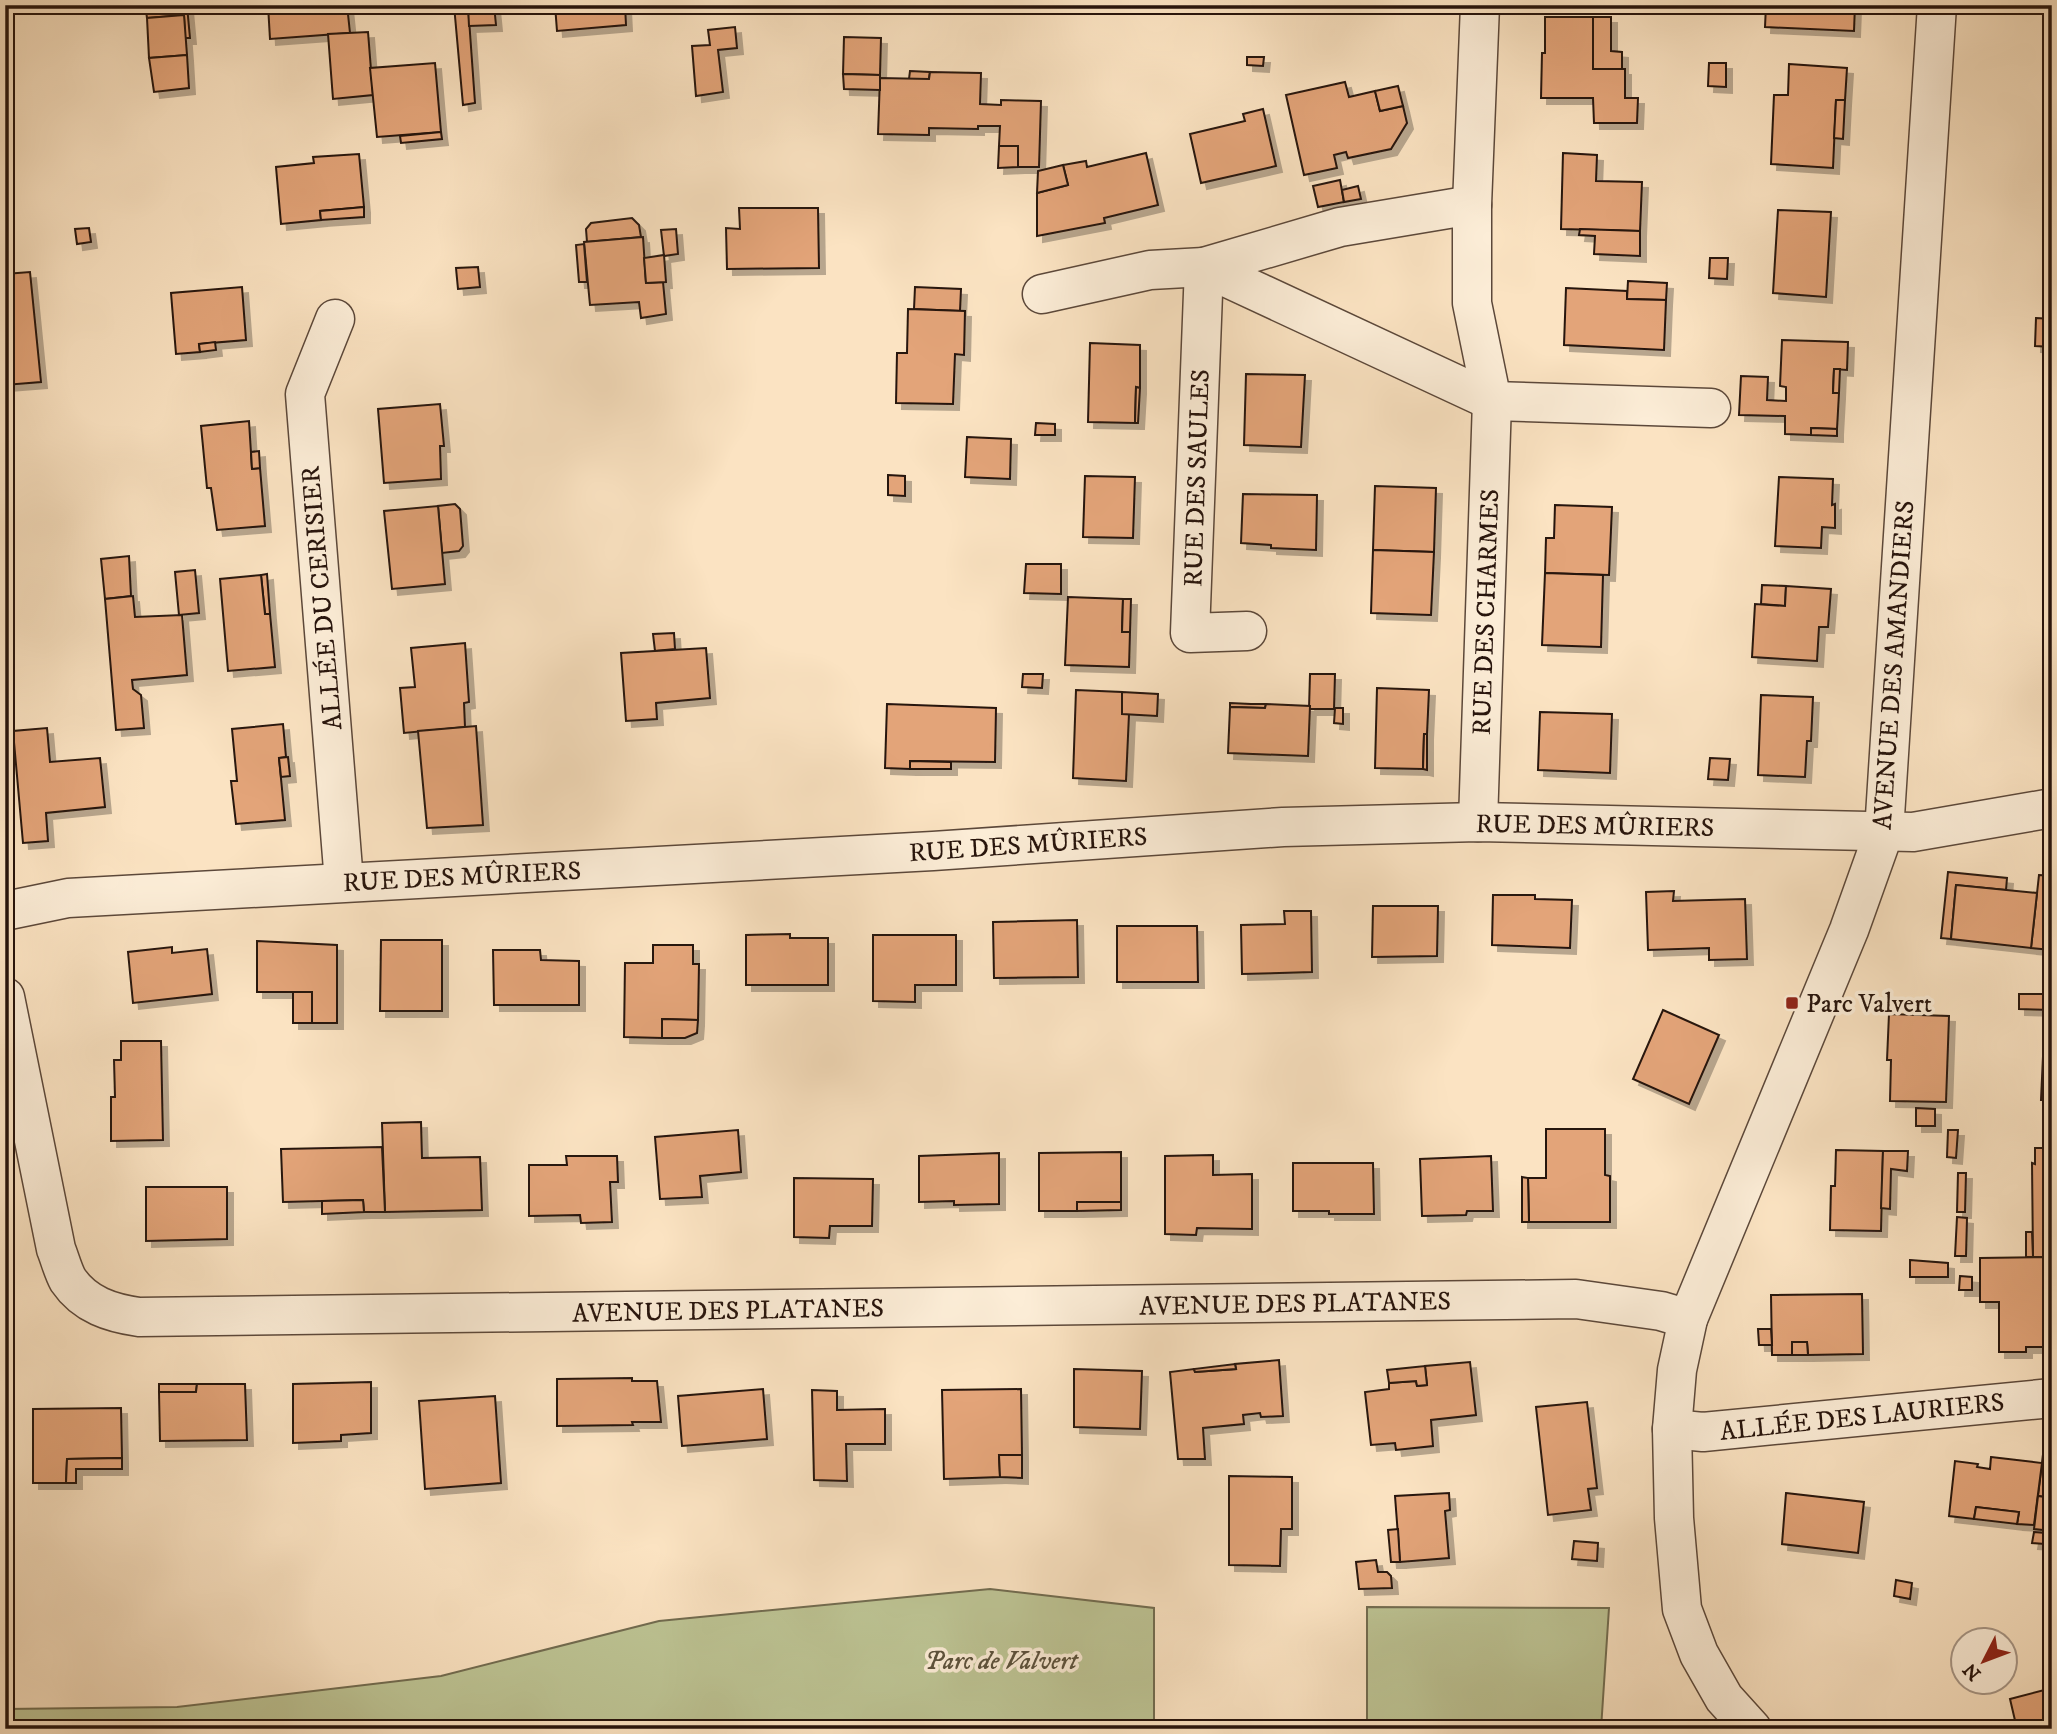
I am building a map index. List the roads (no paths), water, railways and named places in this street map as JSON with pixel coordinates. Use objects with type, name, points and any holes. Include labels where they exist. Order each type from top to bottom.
[{"type":"street","name":"RUE DES CHARMES","points":[[1478,822],[1492,401],[1472,303],[1472,205],[1480,5]]},
{"type":"street","name":"AVENUE DES AMANDIERS","points":[[1752,1729],[1724,1698],[1699,1654],[1682,1609],[1674,1518],[1672,1429],[1677,1370],[1688,1319],[1849,930],[1884,832],[1937,5]]},
{"type":"street","points":[[1042,293],[1150,270],[1204,267],[1340,227],[1472,205]]},
{"type":"street","points":[[1204,267],[1492,401],[1711,408]]},
{"type":"street","name":"RUE DES SAULES","points":[[1204,267],[1189,633],[1247,631]]},
{"type":"street","name":"ALLÉE DU CERISIER","points":[[335,319],[305,394],[344,882]]},
{"type":"street","name":"RUE DES MÛRIERS","points":[[5,911],[68,898],[933,851],[1283,827],[1478,822],[1913,832],[2052,808]]},
{"type":"street","name":"AVENUE DES PLATANES","points":[[5,997],[56,1249],[68,1280],[88,1299],[111,1312],[139,1317],[1576,1299],[1661,1311],[1688,1319]]},
{"type":"street","name":"ALLÉE DES LAURIERS","points":[[1672,1429],[1703,1432],[2052,1398]]},
{"type":"place","name":"Parc Valvert","points":[[1792,1003]]},
{"type":"park label","name":"Parc de Valvert","points":[[1001,1660]]}]
